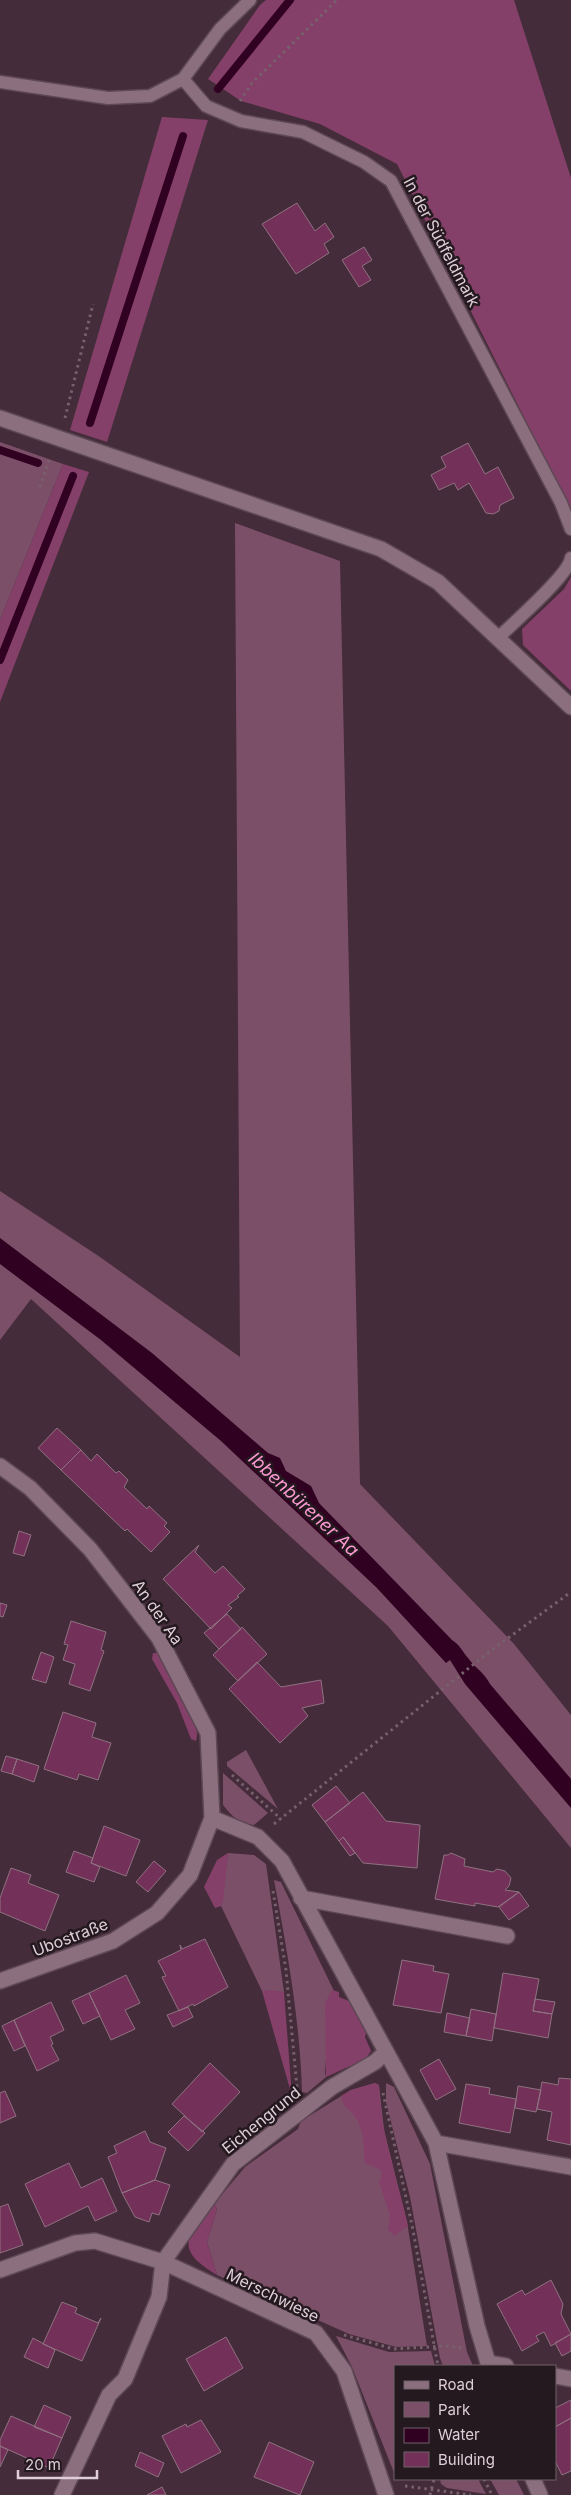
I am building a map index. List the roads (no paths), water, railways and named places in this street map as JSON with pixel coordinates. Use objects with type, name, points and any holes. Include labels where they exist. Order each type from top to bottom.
[{"type":"street","points":[[0,418],[381,549],[438,582],[571,707]]},
{"type":"street","name":"An der Aa","points":[[0,1466],[30,1488],[90,1549],[159,1638],[208,1733],[212,1818]]},
{"type":"street","points":[[212,1818],[258,1838],[282,1861],[436,2143],[477,2326],[489,2364]]},
{"type":"street","name":"Ubostraße","points":[[0,1981],[113,1941],[157,1913],[190,1875],[212,1818]]},
{"type":"street","points":[[301,1898],[507,1936]]},
{"type":"street","name":"Eichengrund","points":[[62,2495],[108,2395],[125,2379],[159,2297],[163,2262],[232,2164],[332,2087],[375,2062],[386,2052]]},
{"type":"street","points":[[436,2143],[571,2167]]},
{"type":"street","points":[[0,2270],[75,2243],[95,2241],[163,2262]]},
{"type":"street","name":"Merschwiese","points":[[163,2262],[316,2333],[344,2371],[385,2489]]},
{"type":"street","points":[[556,2376],[571,2379]]},
{"type":"street","points":[[533,2480],[540,2495]]},
{"type":"lane","points":[[0,82],[108,98],[150,96],[183,79],[220,29],[250,0]]},
{"type":"lane","name":"In der Südfeldmark","points":[[183,79],[206,106],[241,121],[303,132],[364,162],[391,181],[561,503],[571,529]]},
{"type":"lane","points":[[498,638],[555,582],[571,558]]},
{"type":"water","name":"Ibbenbürener Aa","points":[[0,1238],[152,1353],[268,1453],[280,1458],[286,1471],[311,1486],[319,1503],[459,1646],[571,1779],[571,1808],[465,1684],[450,1660],[446,1663],[377,1588],[221,1441],[101,1340],[0,1264]]},
{"type":"waterway","points":[[218,89],[290,0]]},
{"type":"waterway","points":[[90,423],[183,136]]},
{"type":"waterway","points":[[0,450],[38,463]]},
{"type":"waterway","points":[[0,660],[73,476]]}]
